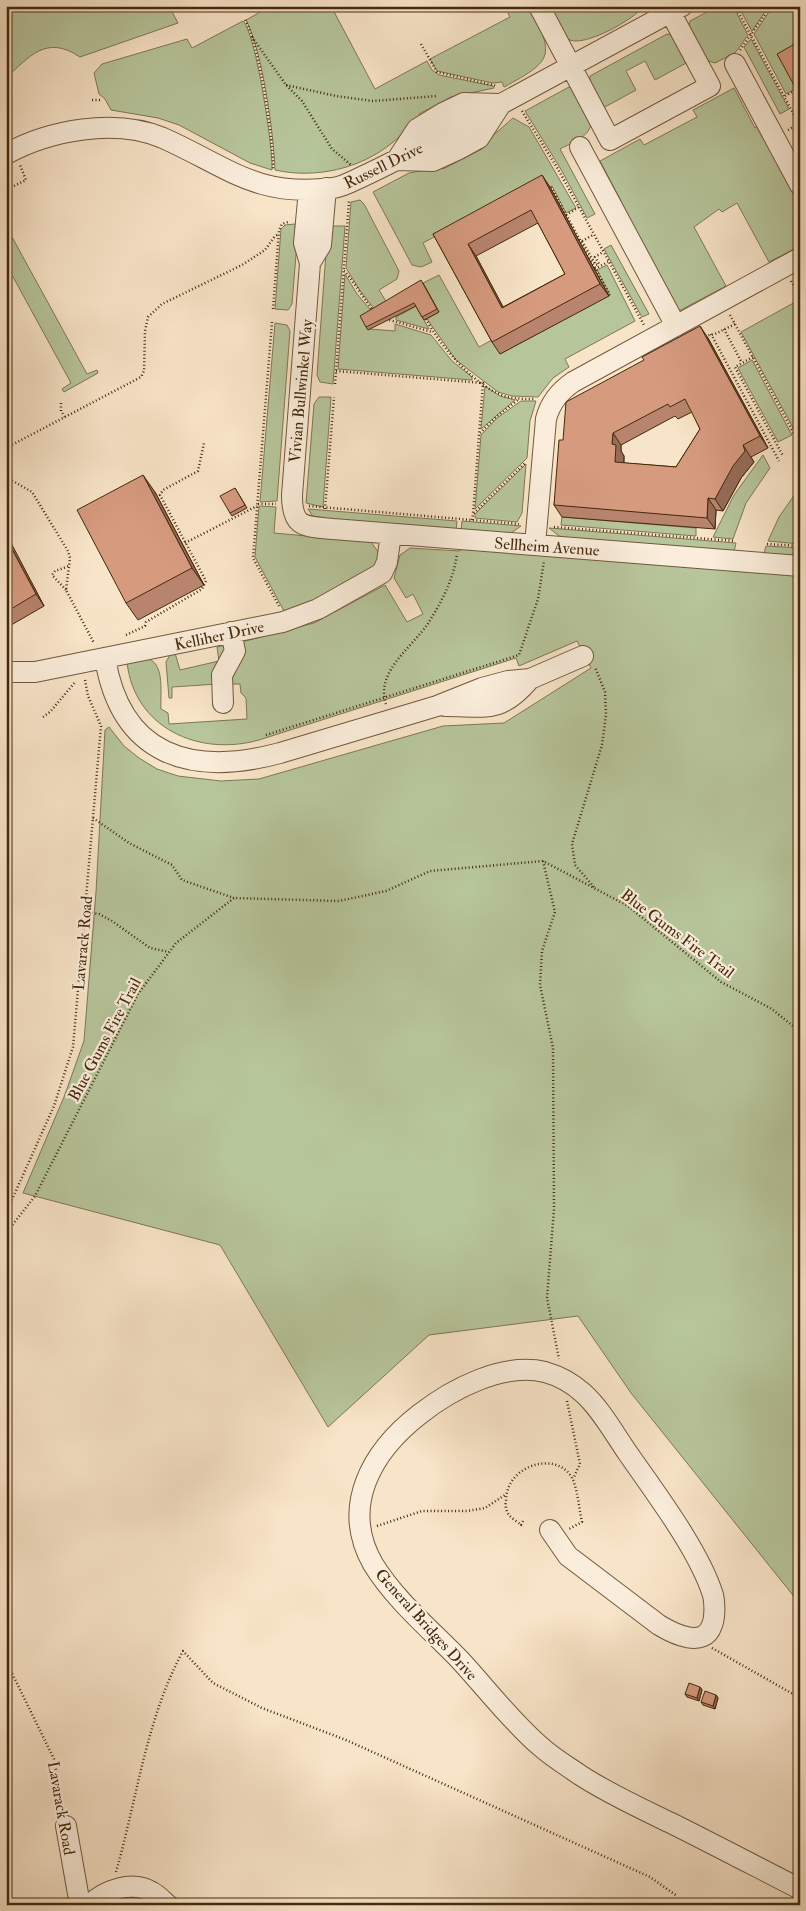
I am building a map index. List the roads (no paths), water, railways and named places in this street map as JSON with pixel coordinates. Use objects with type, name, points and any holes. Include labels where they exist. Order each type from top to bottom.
[{"type":"street","points":[[396,160],[417,130],[443,113],[464,104],[501,96],[571,66],[673,8],[710,86],[610,140],[571,66],[538,6]]},
{"type":"street","points":[[735,64],[800,185]]},
{"type":"street","points":[[396,160],[433,161],[480,138],[501,96]]},
{"type":"street","name":"Russell Drive","points":[[13,159],[40,138],[92,129],[118,129],[161,138],[246,180],[288,190],[317,189],[348,184],[396,160]]},
{"type":"street","points":[[580,147],[676,326]]},
{"type":"street","name":"Vivian Bullwinkel Way","points":[[302,513],[292,505],[292,490],[310,263],[321,244],[317,189]]},
{"type":"street","points":[[543,539],[546,419],[555,399],[573,382],[800,258]]},
{"type":"street","name":"Sellheim Avenue","points":[[302,513],[302,525],[308,527],[391,534],[543,539],[800,566]]},
{"type":"street","name":"Kelliher Drive","points":[[6,672],[35,672],[82,668],[100,651],[231,632],[302,616],[374,580],[386,567],[391,534]]},
{"type":"street","points":[[224,703],[222,674],[235,651],[231,632]]},
{"type":"street","points":[[100,651],[113,695],[134,729],[157,747],[197,760],[228,763],[256,760],[437,706],[499,704],[514,697],[530,679],[587,659]]},
{"type":"street","name":"General Bridges Drive","points":[[553,1534],[568,1556],[674,1634],[697,1638],[708,1634],[714,1623],[714,1597],[696,1559],[668,1512],[613,1430],[585,1394],[563,1378],[545,1372],[523,1370],[494,1376],[458,1389],[420,1414],[390,1440],[366,1476],[359,1511],[364,1545],[375,1566],[405,1603],[540,1746],[591,1782],[800,1888]]},
{"type":"street","name":"Lavarack Road","points":[[66,1826],[80,1905]]},
{"type":"street","points":[[89,1905],[111,1889],[128,1887],[147,1897],[151,1891],[168,1905]]}]
